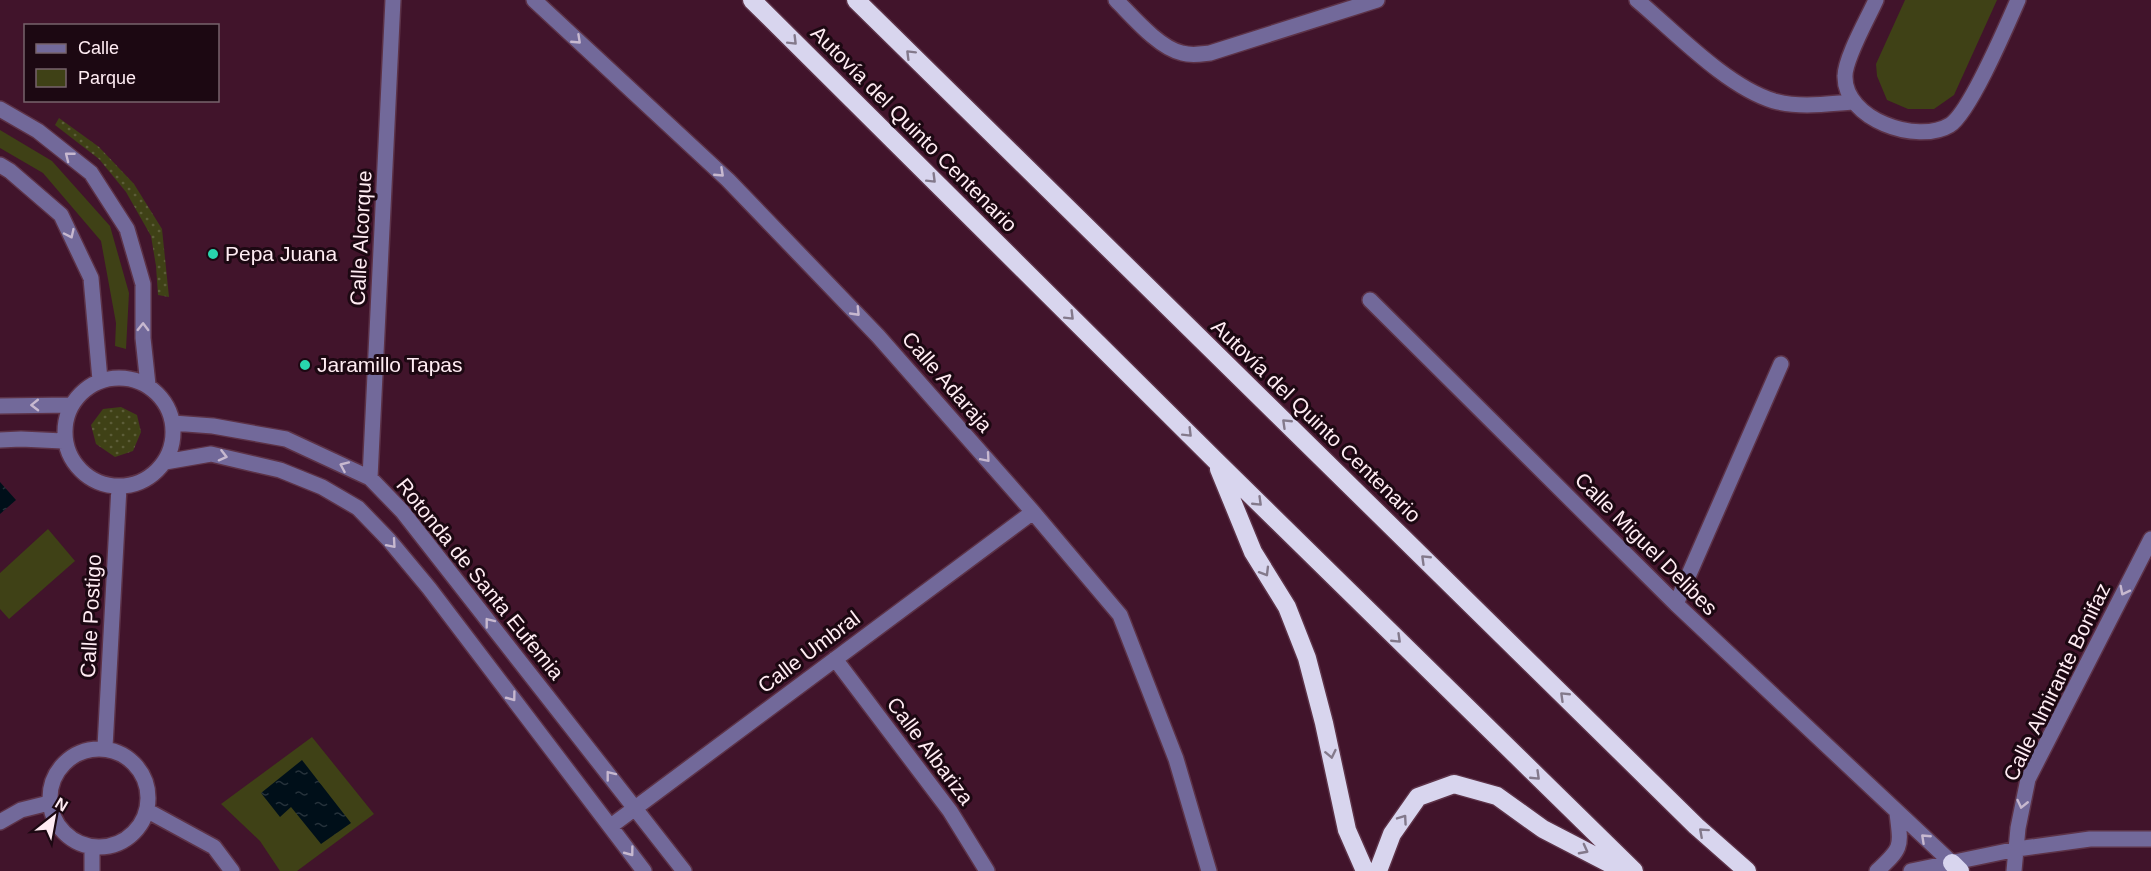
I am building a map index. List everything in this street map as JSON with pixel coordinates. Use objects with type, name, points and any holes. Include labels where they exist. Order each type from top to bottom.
[{"type":"highway","name":"Autovía del Quinto Centenario","points":[[752,0],[1216,461],[1634,871]]},
{"type":"highway","name":"Autovía del Quinto Centenario","points":[[856,0],[1688,818],[1747,871]]},
{"type":"highway","points":[[1216,461],[1253,552],[1287,608],[1307,658],[1324,723],[1347,830],[1365,871]]},
{"type":"highway","points":[[1378,871],[1392,834],[1418,797],[1454,784],[1497,796],[1543,829],[1624,871]]},
{"type":"street","name":"Calle Alcorque","points":[[370,478],[393,0]]},
{"type":"street","name":"Calle Adaraja","points":[[534,0],[728,180],[878,336],[1120,615],[1176,759],[1209,871]]},
{"type":"street","points":[[1116,0],[1169,48],[1180,53],[1194,55],[1210,53],[1377,0]]},
{"type":"street","points":[[1637,0],[1714,67],[1743,86],[1773,100],[1803,105],[1852,102]]},
{"type":"street","points":[[1876,0],[1848,61],[1844,76],[1846,89],[1852,102],[1864,113],[1901,131],[1934,130],[1950,124],[1963,111],[2018,0]]},
{"type":"street","points":[[0,109],[38,131],[91,172],[127,229],[143,284],[142,338],[148,385]]},
{"type":"street","points":[[0,165],[61,215],[91,278],[100,380]]},
{"type":"street","name":"Calle Miguel Delibes","points":[[1370,300],[1676,604],[1956,867]]},
{"type":"street","points":[[1676,604],[1781,364]]},
{"type":"street","points":[[0,406],[70,405],[100,380],[123,377],[148,385],[167,406],[173,423],[173,443],[165,462],[140,483],[119,487],[99,484],[73,464],[63,441],[70,405]]},
{"type":"street","name":"Rotonda de Santa Eufemia","points":[[173,423],[213,426],[286,439],[370,478],[402,511],[684,871]]},
{"type":"street","points":[[0,440],[63,441]]},
{"type":"street","points":[[165,462],[211,454],[280,470],[322,487],[358,508],[389,540],[429,588],[644,871]]},
{"type":"street","name":"Calle Postigo","points":[[105,747],[119,487]]},
{"type":"street","name":"Calle Umbral","points":[[610,826],[1033,512]]},
{"type":"street","name":"Calle Almirante Bonifaz","points":[[2014,871],[2019,817],[2028,779],[2151,539]]},
{"type":"street","name":"Calle Albariza","points":[[835,659],[950,811],[987,871]]},
{"type":"street","points":[[105,747],[133,760],[150,794],[148,811],[140,827],[115,845],[92,847],[77,842],[54,820],[49,803],[56,771],[78,751],[105,747]]},
{"type":"street","points":[[0,822],[21,810],[49,803]]},
{"type":"street","points":[[148,811],[214,848],[232,871]]},
{"type":"street","points":[[1876,871],[1892,857],[1901,843],[1898,813]]},
{"type":"street","points":[[1911,871],[1956,867],[2017,849],[2090,840],[2151,839]]},
{"type":"street","points":[[92,847],[92,871]]},
{"type":"green space","points":[[1905,0],[1997,0],[1954,95],[1934,109],[1908,109],[1887,100],[1877,76],[1876,64]]},
{"type":"green space","points":[[59,118],[99,147],[134,184],[162,229],[169,297],[158,295],[151,236],[126,192],[99,159],[55,125]]},
{"type":"green space","points":[[0,130],[52,161],[110,226],[129,293],[126,349],[115,346],[116,323],[101,241],[43,173],[0,148]]},
{"type":"green space","points":[[121,407],[137,415],[141,432],[133,451],[115,457],[96,444],[91,425],[103,409]]},
{"type":"green space","points":[[48,529],[75,561],[9,619],[0,609],[0,573]]},
{"type":"green space","points":[[312,737],[374,814],[297,871],[280,871],[260,841],[221,804]]},
{"type":"water","points":[[0,482],[16,500],[0,514]]},
{"type":"water","points":[[302,760],[351,823],[321,844],[291,807],[280,817],[261,793]]},
{"type":"place","name":"Pepa Juana","points":[[213,254]]},
{"type":"place","name":"Jaramillo Tapas","points":[[305,365]]}]
